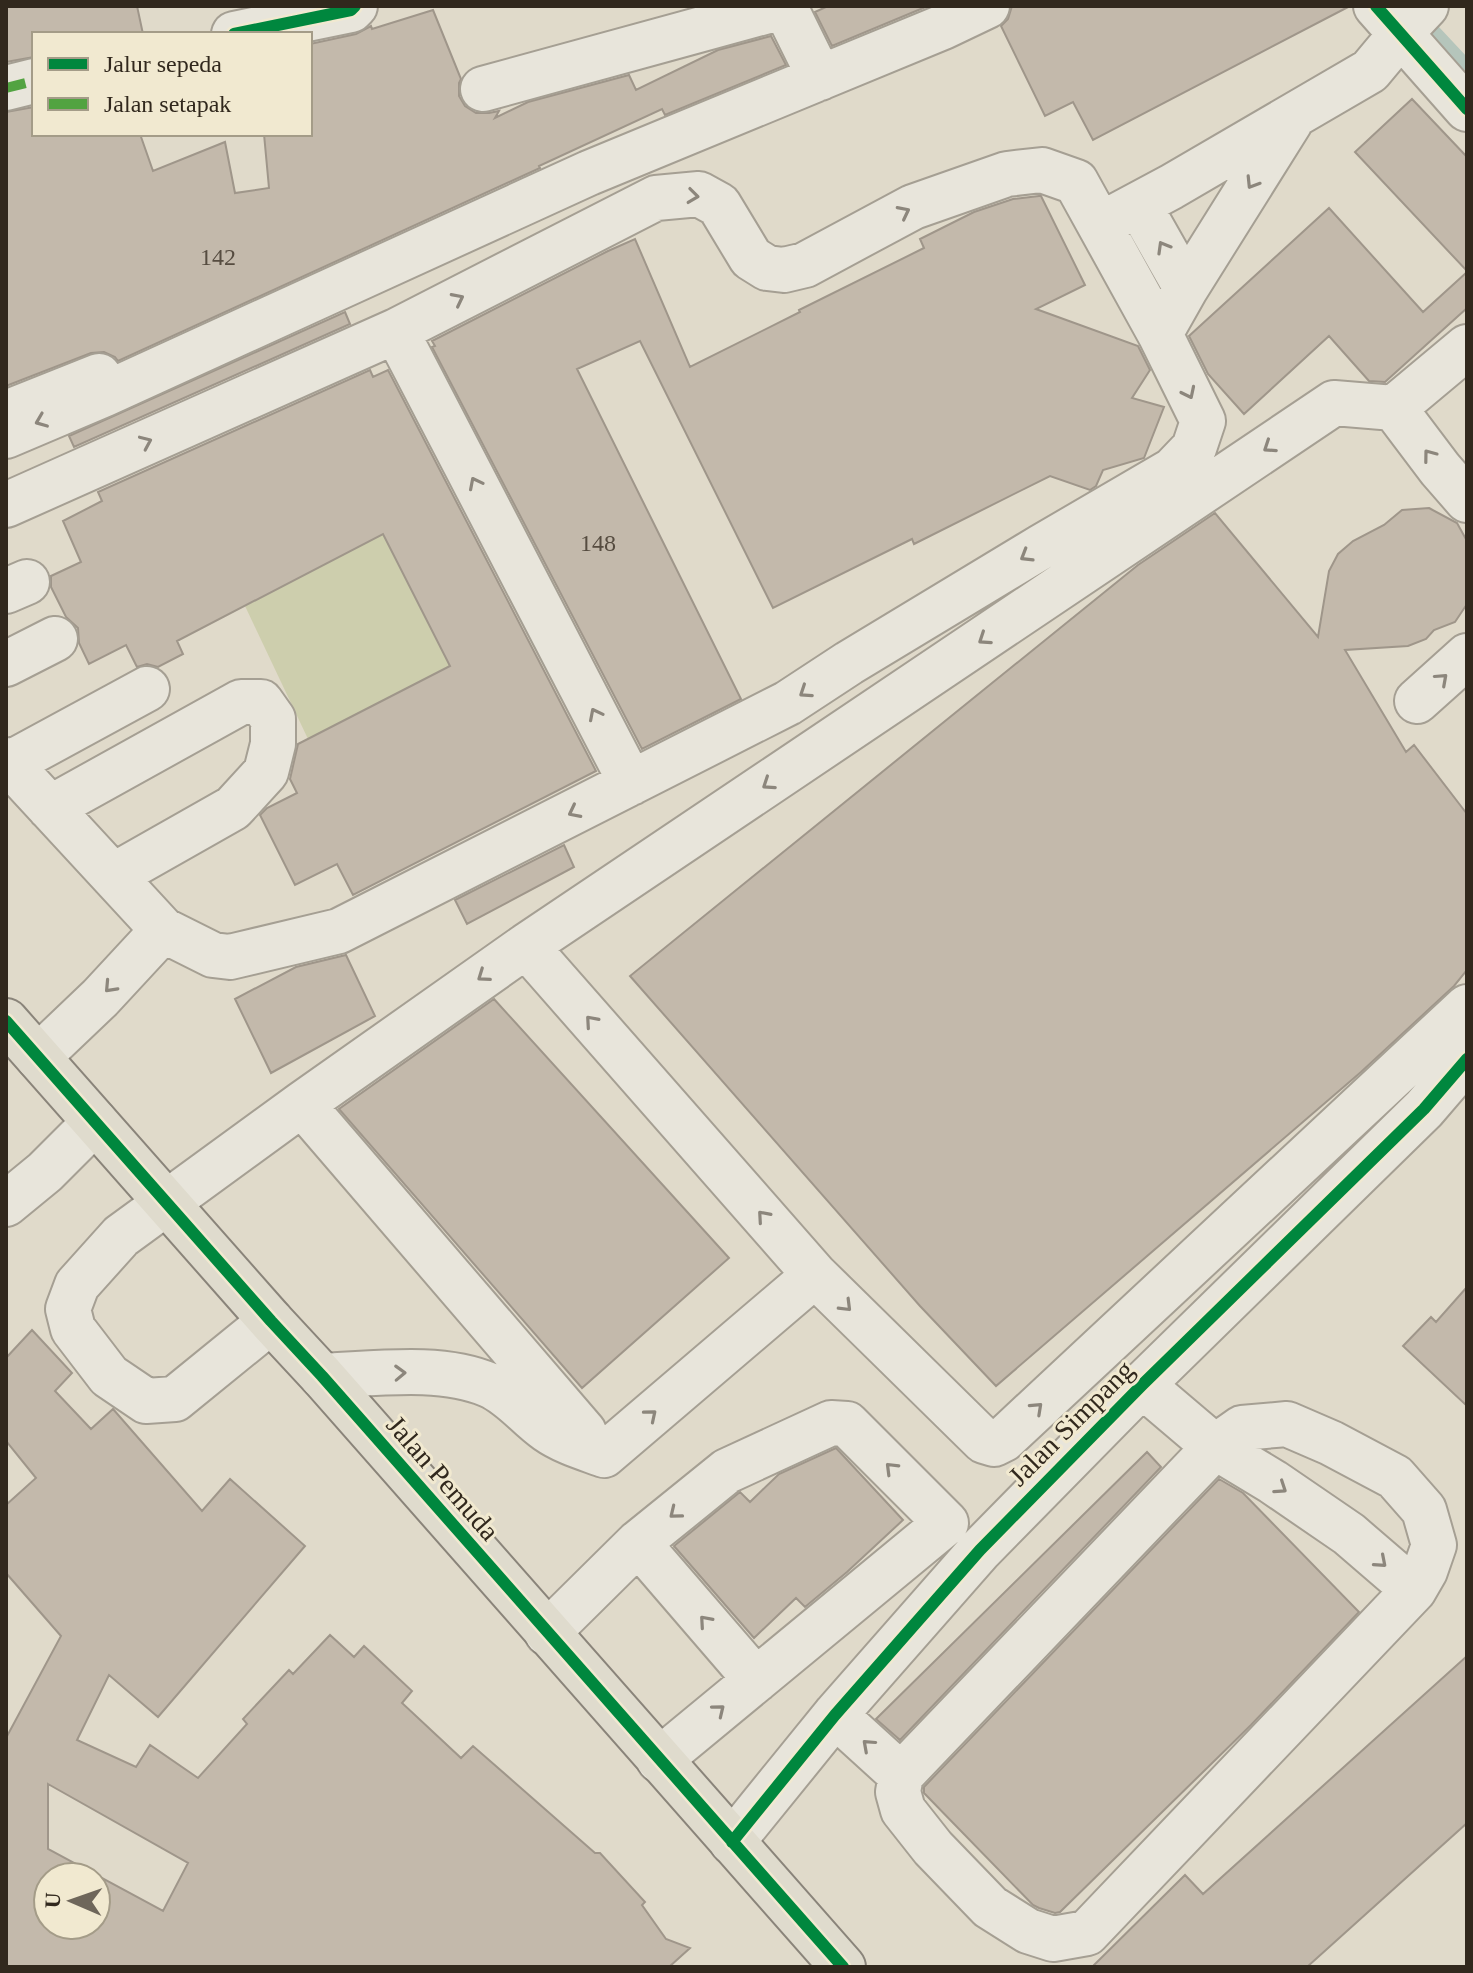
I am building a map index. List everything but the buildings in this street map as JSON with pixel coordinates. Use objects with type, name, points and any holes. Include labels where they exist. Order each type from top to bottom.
[{"type":"main road","name":"Jalan Pemuda","points":[[6,1021],[843,1967]]},
{"type":"street","points":[[244,32],[351,10],[355,6]]},
{"type":"street","points":[[483,89],[786,6],[820,78]]},
{"type":"street","points":[[6,436],[105,394],[589,173],[987,6]]},
{"type":"street","points":[[1100,225],[1370,71],[1403,17],[1467,109]]},
{"type":"street","points":[[6,88],[32,82]]},
{"type":"street","points":[[1160,334],[1294,117]]},
{"type":"street","points":[[6,505],[396,331],[656,198],[679,195],[699,194],[719,205],[751,258],[767,268],[784,270],[805,265],[913,207],[1007,174],[1042,170],[1076,182],[1160,334],[1203,421],[1194,448],[1173,470],[849,663],[788,703],[339,931],[230,957],[213,955],[163,930],[8,762],[147,689]]},
{"type":"street","points":[[1155,196],[1210,251]]},
{"type":"street","points":[[1155,196],[1186,288]]},
{"type":"street","points":[[396,331],[631,783]]},
{"type":"street","points":[[271,1321],[175,1399],[146,1401],[109,1376],[73,1329],[68,1309],[77,1285],[121,1236],[526,946],[1334,403],[1394,408],[1467,347]]},
{"type":"street","points":[[6,413],[99,376],[105,394]]},
{"type":"street","points":[[1394,408],[1467,500]]},
{"type":"street","points":[[6,664],[55,639]]},
{"type":"street","points":[[1417,701],[1467,656]]},
{"type":"street","points":[[50,808],[241,702],[261,702],[273,719],[273,744],[266,772],[233,808],[113,876]]},
{"type":"street","points":[[38,1057],[100,998],[163,930]]},
{"type":"street","points":[[526,946],[815,1275],[984,1441],[994,1444],[1029,1500]]},
{"type":"street","points":[[994,1444],[1004,1439],[1467,1007]]},
{"type":"street","name":"Jalan Simpang","points":[[732,1842],[835,1715],[980,1550],[1142,1385],[1424,1109],[1467,1059]]},
{"type":"street","points":[[302,1104],[604,1455]]},
{"type":"street","points":[[6,1204],[45,1172],[95,1122]]},
{"type":"street","points":[[1294,1169],[1353,1179]]},
{"type":"street","points":[[604,1455],[815,1275]]},
{"type":"street","points":[[322,1376],[430,1372],[457,1375],[490,1385],[519,1404],[547,1430],[604,1455]]},
{"type":"street","points":[[1142,1385],[1215,1447],[1349,1534],[1414,1590]]},
{"type":"street","points":[[547,1633],[638,1543],[727,1471],[831,1423],[847,1424],[946,1523],[659,1760]]},
{"type":"street","points":[[1287,1424],[1395,1477],[1424,1510],[1434,1545],[1425,1571],[1414,1590],[1087,1933],[1053,1939],[1028,1931],[990,1907],[933,1848],[903,1810],[898,1792],[901,1775],[1215,1447],[1242,1428],[1287,1424]]},
{"type":"street","points":[[638,1543],[756,1680]]},
{"type":"street","points":[[835,1715],[901,1775]]},
{"type":"green space","points":[[383,534],[450,666],[308,739],[245,606]]},
{"type":"waterway","points":[[1424,19],[1467,65]]},
{"type":"marked path","points":[[6,88],[32,82]]},
{"type":"cycle path","points":[[244,32],[351,10],[355,6]]},
{"type":"cycle path","points":[[1376,6],[1467,109]]},
{"type":"cycle path","points":[[6,1021],[843,1967]]},
{"type":"cycle path","points":[[732,1842],[835,1715],[980,1550],[1142,1385],[1424,1109],[1467,1059]]}]
